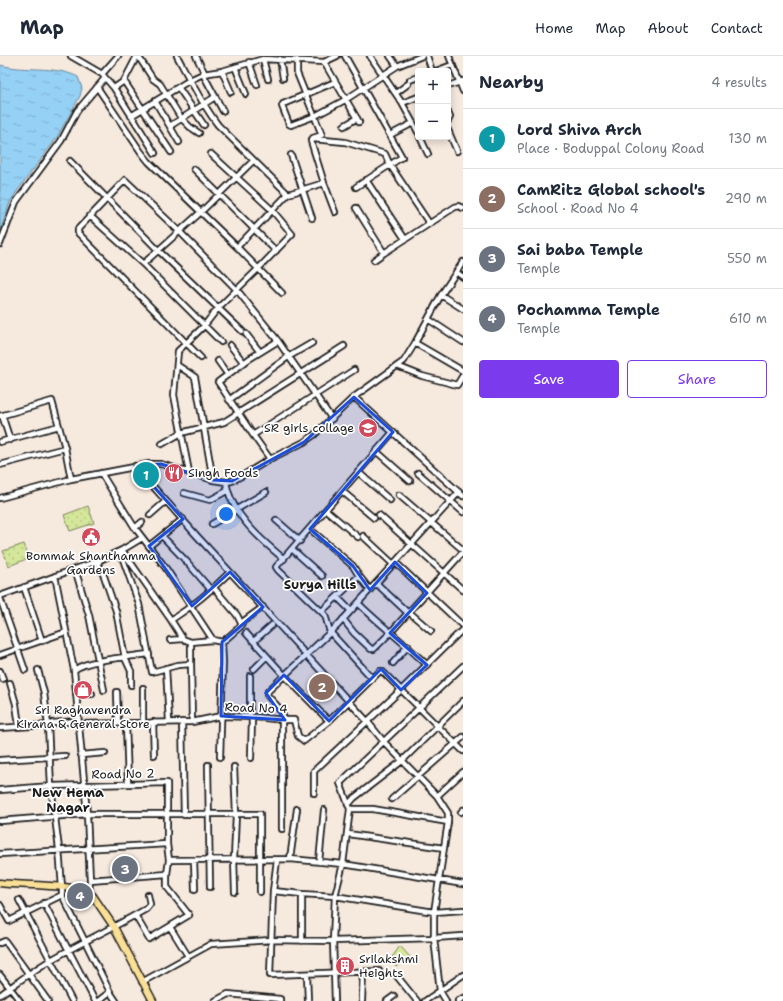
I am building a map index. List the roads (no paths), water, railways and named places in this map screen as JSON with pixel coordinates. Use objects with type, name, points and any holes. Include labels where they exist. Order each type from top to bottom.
[{"type":"main road","points":[[0,883],[62,887],[89,892],[114,927],[153,1001]]},
{"type":"street","points":[[71,56],[104,76],[114,88],[155,153]]},
{"type":"street","points":[[0,244],[5,235],[16,202],[61,141],[77,111],[97,87],[118,56]]},
{"type":"street","points":[[114,88],[124,81],[137,56],[153,79],[160,84],[182,118],[190,127],[199,133]]},
{"type":"street","points":[[177,56],[204,104],[218,125],[288,194]]},
{"type":"street","points":[[196,56],[223,111]]},
{"type":"street","points":[[132,116],[190,80],[204,74],[222,71],[263,58],[324,62],[337,56]]},
{"type":"street","points":[[345,56],[402,157],[356,187]]},
{"type":"street","points":[[370,56],[402,102],[415,127]]},
{"type":"street","points":[[390,56],[396,66]]},
{"type":"street","points":[[335,82],[282,105],[290,124],[291,125],[315,116],[364,89],[396,66],[422,56]]},
{"type":"street","points":[[427,56],[431,68]]},
{"type":"street","points":[[449,56],[461,82],[463,91]]},
{"type":"street","points":[[263,58],[268,79]]},
{"type":"street","points":[[280,60],[283,78]]},
{"type":"street","points":[[297,60],[297,73],[322,134],[312,139]]},
{"type":"street","points":[[250,62],[257,85]]},
{"type":"street","points":[[324,62],[358,120],[344,126]]},
{"type":"street","points":[[444,68],[452,65]]},
{"type":"street","points":[[235,67],[246,94]]},
{"type":"street","points":[[222,71],[231,92]]},
{"type":"street","points":[[396,93],[415,79]]},
{"type":"street","points":[[124,81],[171,152]]},
{"type":"street","points":[[451,85],[461,82]]},
{"type":"street","points":[[97,87],[149,162],[238,247],[282,293]]},
{"type":"street","points":[[178,87],[204,125]]},
{"type":"street","points":[[170,126],[194,112],[215,97]]},
{"type":"street","points":[[402,102],[415,98]]},
{"type":"street","points":[[155,101],[179,142]]},
{"type":"street","points":[[390,135],[413,124]]},
{"type":"street","points":[[451,137],[457,151]]},
{"type":"street","points":[[312,139],[345,142],[384,154],[429,224]]},
{"type":"street","points":[[312,139],[324,183],[335,212]]},
{"type":"street","points":[[421,140],[428,154]]},
{"type":"street","points":[[189,472],[174,395],[178,351],[204,326],[218,308],[292,234],[272,210],[211,154]]},
{"type":"street","points":[[291,155],[312,218]]},
{"type":"street","points":[[70,161],[158,251],[242,331]]},
{"type":"street","points":[[143,264],[201,212],[253,161]]},
{"type":"street","points":[[194,169],[276,250]]},
{"type":"street","points":[[202,358],[78,234],[78,229],[125,180],[179,231],[237,290],[278,341],[299,374],[332,419]]},
{"type":"street","points":[[366,180],[405,239]]},
{"type":"street","points":[[238,247],[288,194],[324,183]]},
{"type":"street","points":[[374,260],[455,207],[458,206],[463,208]]},
{"type":"street","points":[[356,208],[384,253]]},
{"type":"street","points":[[90,216],[143,264],[220,342]]},
{"type":"street","points":[[0,498],[71,479],[150,464],[161,464],[213,480],[226,482],[232,481],[270,459],[304,442],[332,419],[354,397],[404,361],[441,295],[463,262]]},
{"type":"street","points":[[456,272],[463,277]]},
{"type":"street","points":[[441,295],[463,309]]},
{"type":"street","points":[[428,319],[463,342]]},
{"type":"street","points":[[246,334],[260,352]]},
{"type":"street","points":[[270,459],[218,382],[278,341]]},
{"type":"street","points":[[229,400],[288,357],[312,343]]},
{"type":"street","points":[[415,343],[463,371]]},
{"type":"street","points":[[230,345],[244,363]]},
{"type":"street","points":[[162,444],[181,433],[224,422],[239,414],[344,346]]},
{"type":"street","points":[[218,361],[228,375]]},
{"type":"street","points":[[177,365],[195,377],[213,480]]},
{"type":"street","points":[[397,366],[422,376],[457,386],[463,376]]},
{"type":"street","points":[[253,435],[354,370]]},
{"type":"street","points":[[354,397],[463,496]]},
{"type":"street","points":[[10,440],[1,416],[52,402],[65,448],[71,479]]},
{"type":"street","points":[[0,442],[59,426]]},
{"type":"street","points":[[392,432],[277,566],[277,568],[322,611],[325,615],[330,632],[372,678],[380,670],[382,671],[463,751]]},
{"type":"street","points":[[0,465],[65,448]]},
{"type":"street","points":[[376,451],[410,481]]},
{"type":"street","points":[[135,466],[306,656],[367,721],[384,742],[437,796],[448,813],[448,822],[434,912],[434,938],[440,990],[446,1001]]},
{"type":"street","points":[[358,472],[390,500]]},
{"type":"street","points":[[101,473],[142,538],[165,567],[192,606],[212,640]]},
{"type":"street","points":[[418,473],[463,512]]},
{"type":"street","points":[[226,482],[228,494],[251,529],[284,559]]},
{"type":"street","points":[[184,493],[210,500],[227,490]]},
{"type":"street","points":[[342,491],[374,518]]},
{"type":"street","points":[[212,524],[266,492]]},
{"type":"street","points":[[282,829],[284,720],[278,707],[267,695],[268,691],[351,611],[412,545],[430,523],[451,502],[458,492]]},
{"type":"street","points":[[343,619],[354,633],[372,650],[427,593],[463,551],[399,495]]},
{"type":"street","points":[[150,515],[166,500]]},
{"type":"street","points":[[326,510],[358,537]]},
{"type":"street","points":[[379,516],[463,590]]},
{"type":"street","points":[[149,546],[183,519]]},
{"type":"street","points":[[276,520],[300,540]]},
{"type":"street","points":[[136,528],[142,522]]},
{"type":"street","points":[[310,529],[353,566],[370,590]]},
{"type":"street","points":[[162,536],[237,615],[241,623]]},
{"type":"street","points":[[363,536],[463,626]]},
{"type":"street","points":[[25,670],[0,597],[100,560],[121,551],[142,538]]},
{"type":"street","points":[[292,549],[322,576]]},
{"type":"street","points":[[121,551],[183,639]]},
{"type":"street","points":[[121,551],[139,604],[152,672],[178,665],[191,664]]},
{"type":"street","points":[[100,560],[98,564],[116,610],[126,658],[131,671],[131,686]]},
{"type":"street","points":[[75,569],[89,616],[104,690]]},
{"type":"street","points":[[171,620],[192,606],[230,572]]},
{"type":"street","points":[[55,576],[74,670],[87,814],[90,880],[89,892]]},
{"type":"street","points":[[322,611],[359,576]]},
{"type":"street","points":[[376,583],[431,631]]},
{"type":"street","points":[[24,587],[42,641]]},
{"type":"street","points":[[337,597],[351,611]]},
{"type":"street","points":[[358,603],[390,633],[408,646],[427,665]]},
{"type":"street","points":[[170,640],[183,639],[191,642],[212,640],[222,642],[241,626],[241,623],[263,607]]},
{"type":"street","points":[[254,641],[272,625]]},
{"type":"street","points":[[314,793],[314,772],[463,629]]},
{"type":"street","points":[[0,655],[66,632]]},
{"type":"street","points":[[246,633],[329,721]]},
{"type":"street","points":[[191,642],[192,722]]},
{"type":"street","points":[[220,757],[223,662],[222,642]]},
{"type":"street","points":[[393,663],[408,646]]},
{"type":"street","points":[[74,670],[79,666],[99,661],[149,654]]},
{"type":"street","points":[[254,669],[267,656]]},
{"type":"street","points":[[335,1001],[333,941],[335,896],[343,864],[348,834],[349,807],[340,782],[463,666]]},
{"type":"street","points":[[166,668],[169,722]]},
{"type":"street","points":[[38,670],[44,692],[48,725],[51,786],[59,849],[62,895],[110,992],[116,1001]]},
{"type":"street","points":[[0,671],[3,679]]},
{"type":"street","points":[[250,676],[251,758]]},
{"type":"street","name":"Road No 4","points":[[0,728],[48,725],[77,721],[79,724],[192,722],[221,716],[251,717],[294,720],[298,736],[304,741],[329,721],[372,678]]},
{"type":"street","points":[[10,683],[16,704],[19,726]]},
{"type":"street","points":[[143,688],[143,723]]},
{"type":"street","points":[[117,692],[118,723]]},
{"type":"street","points":[[76,694],[92,694]]},
{"type":"street","points":[[349,807],[354,798],[402,761],[463,701]]},
{"type":"street","points":[[153,722],[154,755]]},
{"type":"street","points":[[182,722],[184,815]]},
{"type":"street","points":[[126,723],[128,783]]},
{"type":"street","points":[[392,799],[463,737]]},
{"type":"street","points":[[81,755],[105,753]]},
{"type":"street","points":[[0,760],[65,756]]},
{"type":"street","points":[[208,765],[211,860],[210,887]]},
{"type":"street","points":[[234,767],[236,814],[234,892]]},
{"type":"street","points":[[437,796],[463,772]]},
{"type":"street","name":"Road No 2","points":[[0,790],[51,786],[167,783],[167,844],[169,860],[167,887],[188,915],[170,927]]},
{"type":"street","points":[[349,807],[373,809],[448,822]]},
{"type":"street","points":[[290,859],[297,809]]},
{"type":"street","points":[[319,862],[324,810]]},
{"type":"street","points":[[0,821],[87,814],[260,814],[260,892]]},
{"type":"street","points":[[348,834],[444,848]]},
{"type":"street","points":[[0,854],[59,849],[167,844]]},
{"type":"street","points":[[169,860],[290,859],[343,864],[463,884]]},
{"type":"street","points":[[194,860],[195,889]]},
{"type":"street","points":[[277,860],[273,892],[270,976],[379,972]]},
{"type":"street","points":[[90,880],[167,874]]},
{"type":"street","points":[[273,892],[335,896],[434,912],[463,910]]},
{"type":"street","points":[[302,894],[302,941]]},
{"type":"street","points":[[0,905],[9,921],[62,895]]},
{"type":"street","points":[[0,995],[50,960],[146,909],[150,904],[148,895]]},
{"type":"street","points":[[19,900],[72,1001]]},
{"type":"street","points":[[44,903],[95,1001]]},
{"type":"street","points":[[135,915],[149,939],[170,927],[188,956]]},
{"type":"street","points":[[142,982],[211,944],[271,940],[333,941],[463,936]]},
{"type":"street","points":[[0,943],[5,942],[48,1001]]},
{"type":"street","points":[[362,1001],[363,972]]},
{"type":"street","points":[[307,974],[308,1001]]},
{"type":"street","points":[[0,975],[20,1001]]},
{"type":"street","points":[[396,975],[417,1001]]},
{"type":"street","points":[[426,1001],[463,975]]},
{"type":"street","points":[[98,1001],[110,992]]},
{"type":"street","points":[[215,1001],[228,994],[280,999],[280,1001]]},
{"type":"street","points":[[387,1001],[394,996]]},
{"type":"street","points":[[458,1001],[463,998]]},
{"type":"water","points":[[0,65],[69,73],[78,77],[82,88],[80,96],[56,139],[10,202],[0,232]]},
{"type":"place","name":"SR girls collage","points":[[368,428]]},
{"type":"place","name":"Singh Foods","points":[[174,473]]},
{"type":"place","name":"Lord Shiva Arch","points":[[146,475]]},
{"type":"place","name":"Bommak Shanthamma Gardens","points":[[91,537]]},
{"type":"place","name":"CamRitz Global school's","points":[[322,687]]},
{"type":"place","name":"Sri Raghavendra Kirana & General Store","points":[[83,690]]},
{"type":"place","name":"Sai baba Temple","points":[[125,869]]},
{"type":"place","name":"Pochamma Temple","points":[[80,896]]},
{"type":"place","name":"Srilakshmi Heights","points":[[345,966]]},
{"type":"district","name":"Surya Hills","points":[[320,584]]},
{"type":"district","name":"New Hema Nagar","points":[[68,800]]}]
